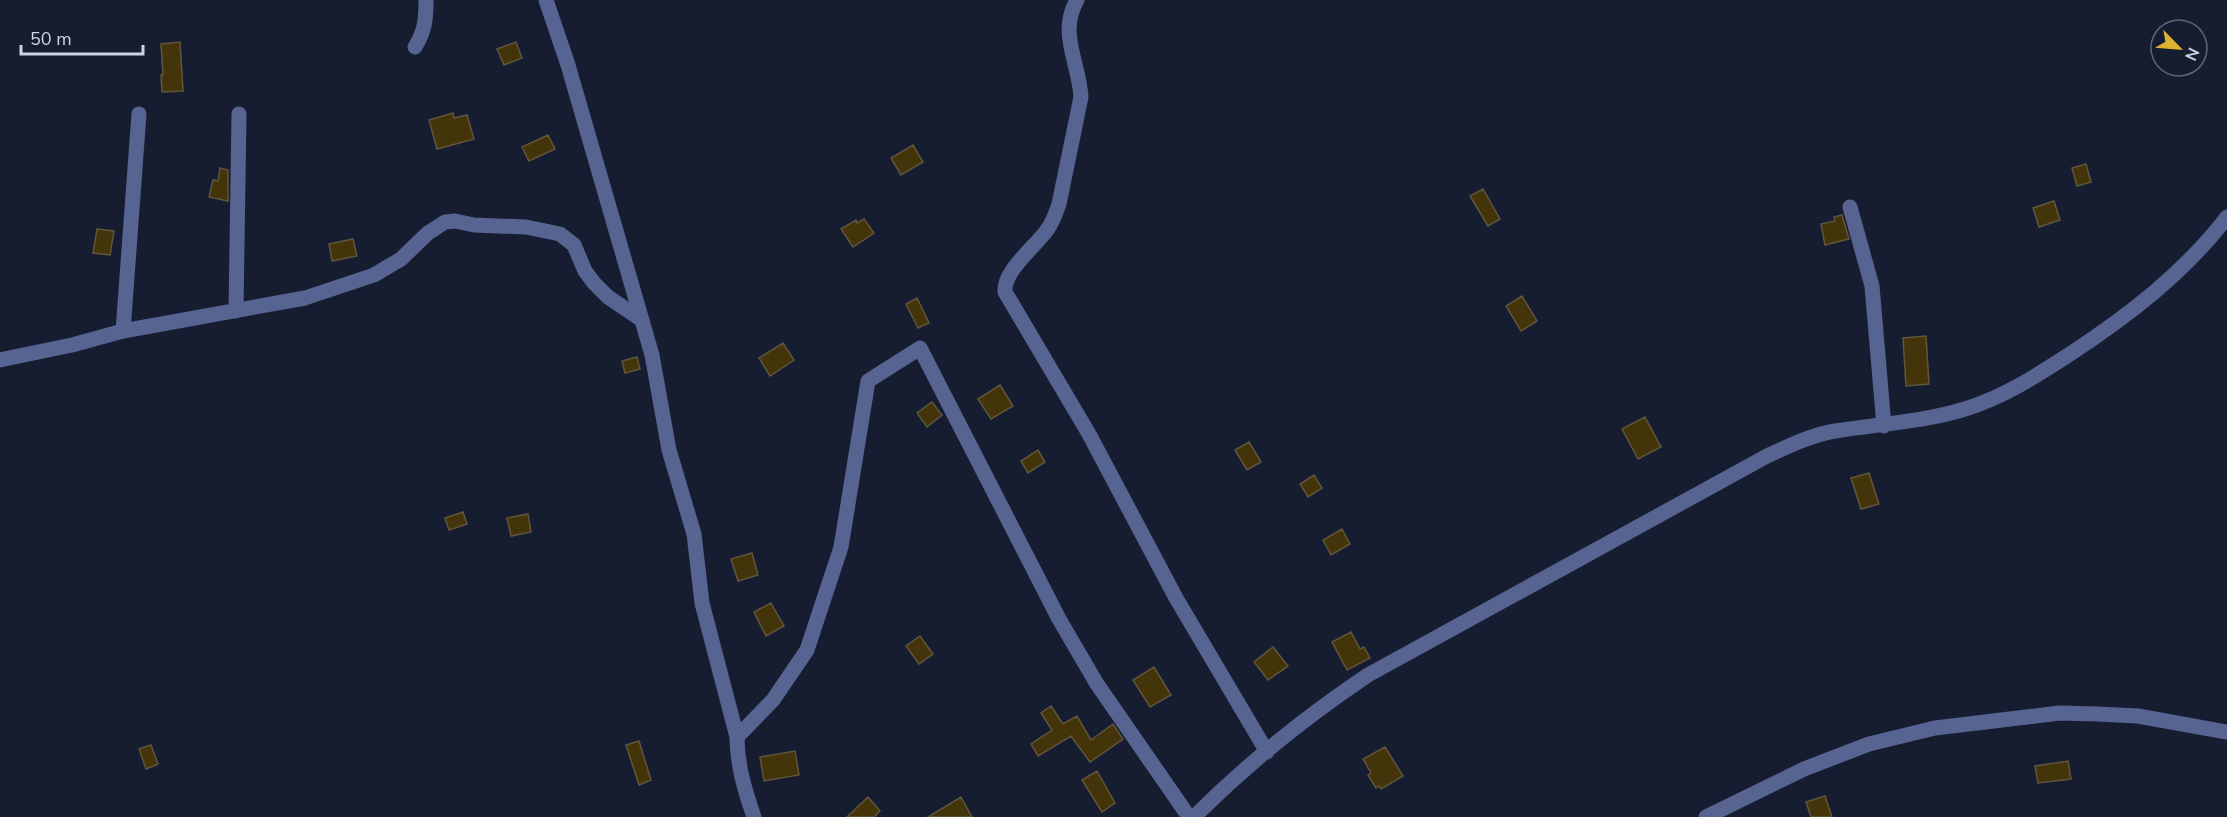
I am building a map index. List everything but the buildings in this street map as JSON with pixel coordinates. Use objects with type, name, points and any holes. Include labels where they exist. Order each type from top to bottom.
[{"type":"street","points":[[415,47],[426,23],[426,0]]},
{"type":"street","points":[[546,0],[568,65],[642,320],[658,384],[669,450],[694,534],[702,603],[737,737],[738,763],[754,817]]},
{"type":"street","points":[[1077,0],[1068,21],[1081,97],[1059,204],[1047,231],[1006,278],[1005,292],[1089,434],[1176,597],[1267,752]]},
{"type":"street","points":[[123,331],[139,114]]},
{"type":"street","points":[[236,310],[239,114]]},
{"type":"street","points":[[1850,207],[1872,286],[1884,426]]},
{"type":"street","points":[[1194,817],[1325,704],[1368,675],[1767,456],[1803,440],[1834,431],[1884,426],[1965,409],[2019,387],[2096,337],[2147,300],[2216,232],[2227,217]]},
{"type":"street","points":[[0,360],[72,345],[123,331],[305,298],[374,275],[401,259],[428,233],[445,222],[455,221],[474,225],[526,227],[560,234],[574,245],[585,271],[594,284],[608,297],[642,320]]},
{"type":"street","points":[[737,737],[773,700],[807,650],[841,548],[868,381],[920,348],[1064,628],[1097,684],[1189,817]]},
{"type":"street","points":[[1706,817],[1804,769],[1869,744],[1935,728],[2060,713],[2138,716],[2227,732]]}]
